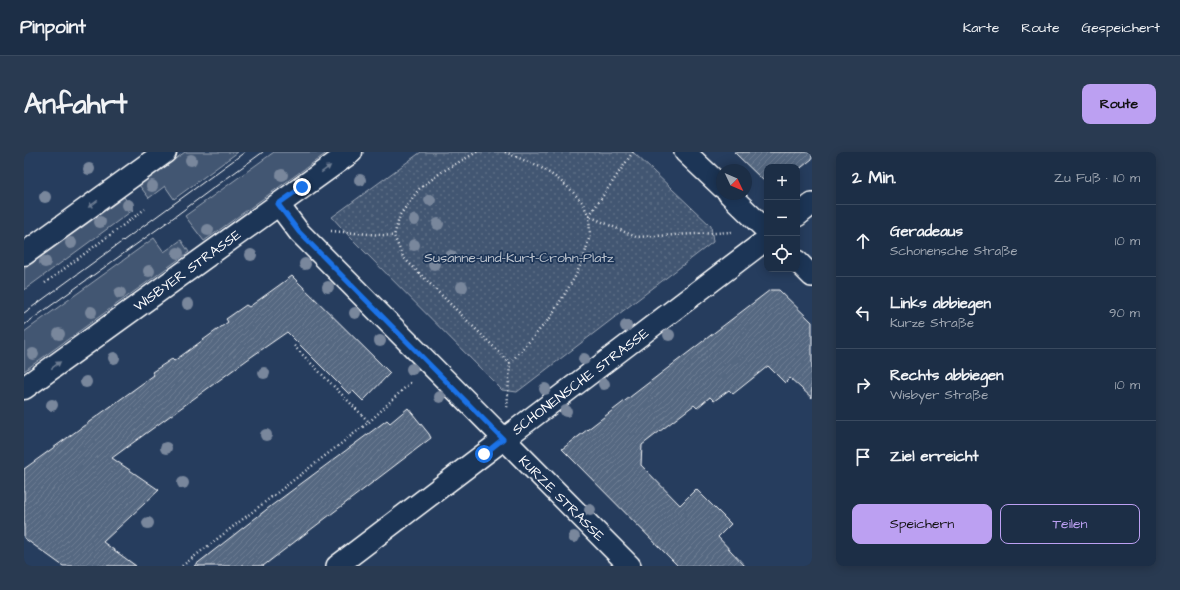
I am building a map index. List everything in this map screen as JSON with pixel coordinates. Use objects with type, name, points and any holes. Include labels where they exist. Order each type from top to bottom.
[{"type":"main road","points":[[24,254],[165,152]]},
{"type":"main road","name":"WISBYER STRASSE","points":[[24,388],[351,152]]},
{"type":"street","points":[[685,152],[716,181]]},
{"type":"street","points":[[735,200],[764,228]]},
{"type":"street","name":"KURZE STRASSE","points":[[278,204],[299,232],[630,566]]},
{"type":"street","points":[[800,214],[812,204]]},
{"type":"street","name":"SCHONENSCHE STRASSE","points":[[337,566],[764,241]]},
{"type":"street","points":[[800,264],[812,276]]},
{"type":"path","points":[[477,152],[443,170],[419,189],[400,215],[394,236],[404,258],[510,363]]},
{"type":"path","points":[[505,152],[540,167],[557,178],[571,190],[582,202],[589,216],[590,235],[584,256],[575,277],[550,318],[510,363],[507,409]]},
{"type":"path","points":[[589,216],[633,152]]},
{"type":"path","points":[[46,283],[145,209]]},
{"type":"path","points":[[589,216],[636,237],[737,232]]},
{"type":"path","points":[[329,231],[394,236]]},
{"type":"path","points":[[294,346],[369,422]]},
{"type":"path","points":[[182,566],[369,422],[411,382]]},
{"type":"green space","points":[[185,152],[238,152],[174,199],[165,186],[149,198],[139,185]]},
{"type":"green space","points":[[274,152],[328,152],[204,241],[185,216]]},
{"type":"green space","name":"Susanne-und-Kurt-Crohn-Platz","points":[[421,152],[633,152],[711,226],[713,242],[517,392],[502,390],[332,217]]},
{"type":"green space","points":[[124,197],[133,210],[24,290],[24,269]]},
{"type":"green space","points":[[154,238],[164,252],[181,240],[189,252],[24,371],[24,332]]},
{"type":"building","points":[[734,152],[812,152],[812,159],[800,169],[800,164],[764,164],[764,181],[752,169],[752,164],[746,164]]},
{"type":"building","points":[[292,276],[390,373],[363,401],[353,391],[349,394],[287,332],[112,458],[159,490],[103,542],[136,566],[63,566],[24,538],[24,469],[154,375],[152,372],[172,359],[174,361],[228,322],[226,319],[246,305],[249,307]]},
{"type":"building","points":[[770,290],[779,290],[812,322],[812,398],[790,378],[785,383],[768,366],[733,394],[729,390],[714,401],[710,397],[697,408],[694,405],[642,445],[641,465],[680,505],[696,489],[731,524],[718,537],[745,566],[678,566],[562,449]]},
{"type":"building","points":[[408,408],[431,438],[263,566],[194,566],[271,506],[387,420],[390,423]]},
{"type":"tram line","points":[[24,313],[245,152]]},
{"type":"tram line","points":[[24,325],[263,152]]},
{"type":"route","points":[[302,187],[278,204],[299,232],[503,439],[484,454]]}]
